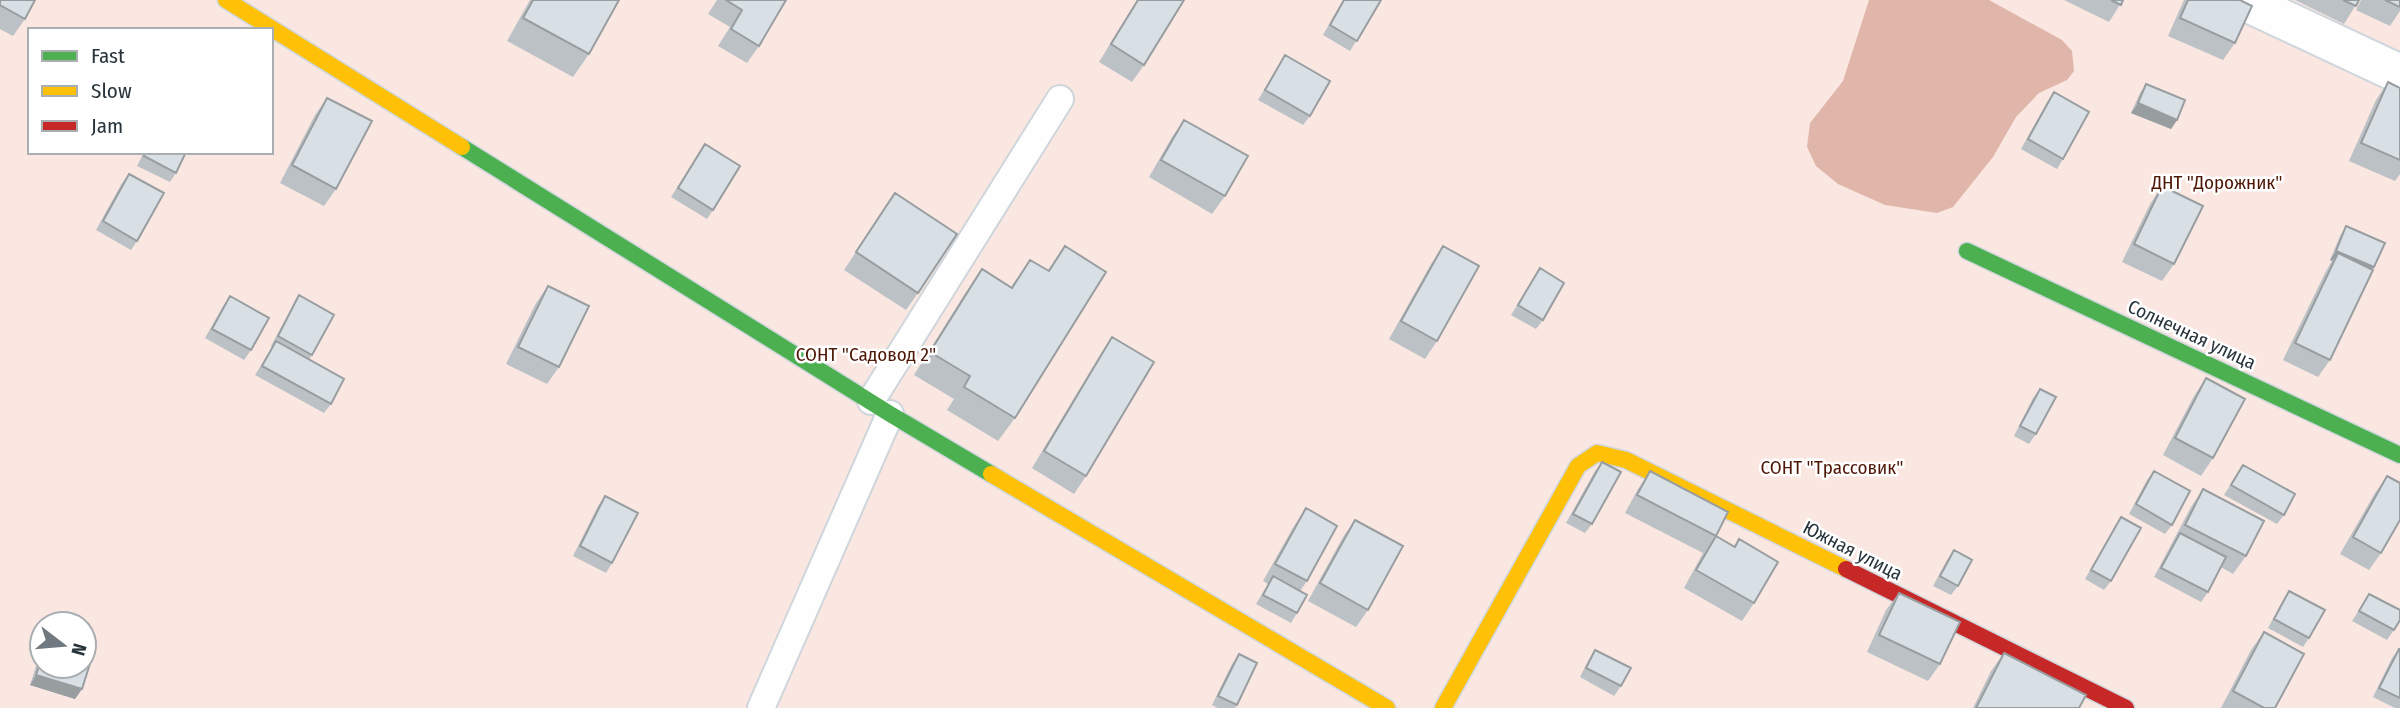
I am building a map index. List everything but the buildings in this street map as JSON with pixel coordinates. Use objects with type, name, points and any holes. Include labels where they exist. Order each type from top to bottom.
[{"type":"street","points":[[226,0],[271,28]]},
{"type":"street","points":[[2242,0],[2400,74]]},
{"type":"street","points":[[273,29],[880,407],[1387,708]]},
{"type":"street","name":"Солнечная улица","points":[[1967,251],[2400,455]]},
{"type":"street","name":"Южная улица","points":[[1443,708],[1578,466],[1597,453],[1626,460],[2126,708]]},
{"type":"lane","points":[[761,708],[880,407],[1060,99]]},
{"type":"green space","name":"СОНТ \"Садовод 2\"","points":[[0,0],[2400,0],[2400,708],[0,708]]},
{"type":"shaded area","points":[[1869,0],[1989,0],[2062,40],[2072,51],[2074,71],[2067,80],[2039,93],[2016,117],[1993,157],[1953,207],[1937,213],[1885,205],[1838,184],[1816,166],[1807,147],[1810,123],[1843,81]]},
{"type":"traffic: fast","points":[[462,147],[991,474]]},
{"type":"traffic: fast","points":[[1967,251],[2400,455]]},
{"type":"traffic: slow","points":[[226,0],[271,28]]},
{"type":"traffic: slow","points":[[273,29],[462,147]]},
{"type":"traffic: slow","points":[[1443,708],[1578,466],[1597,453],[1626,460],[1846,569]]},
{"type":"traffic: slow","points":[[991,474],[1387,708]]},
{"type":"traffic: jam","points":[[1846,569],[2126,708]]},
{"type":"park label","name":"ДНТ \"Дорожник\"","points":[[2217,182]]},
{"type":"park label","name":"СОНТ \"Трассовик\"","points":[[1832,467]]}]
